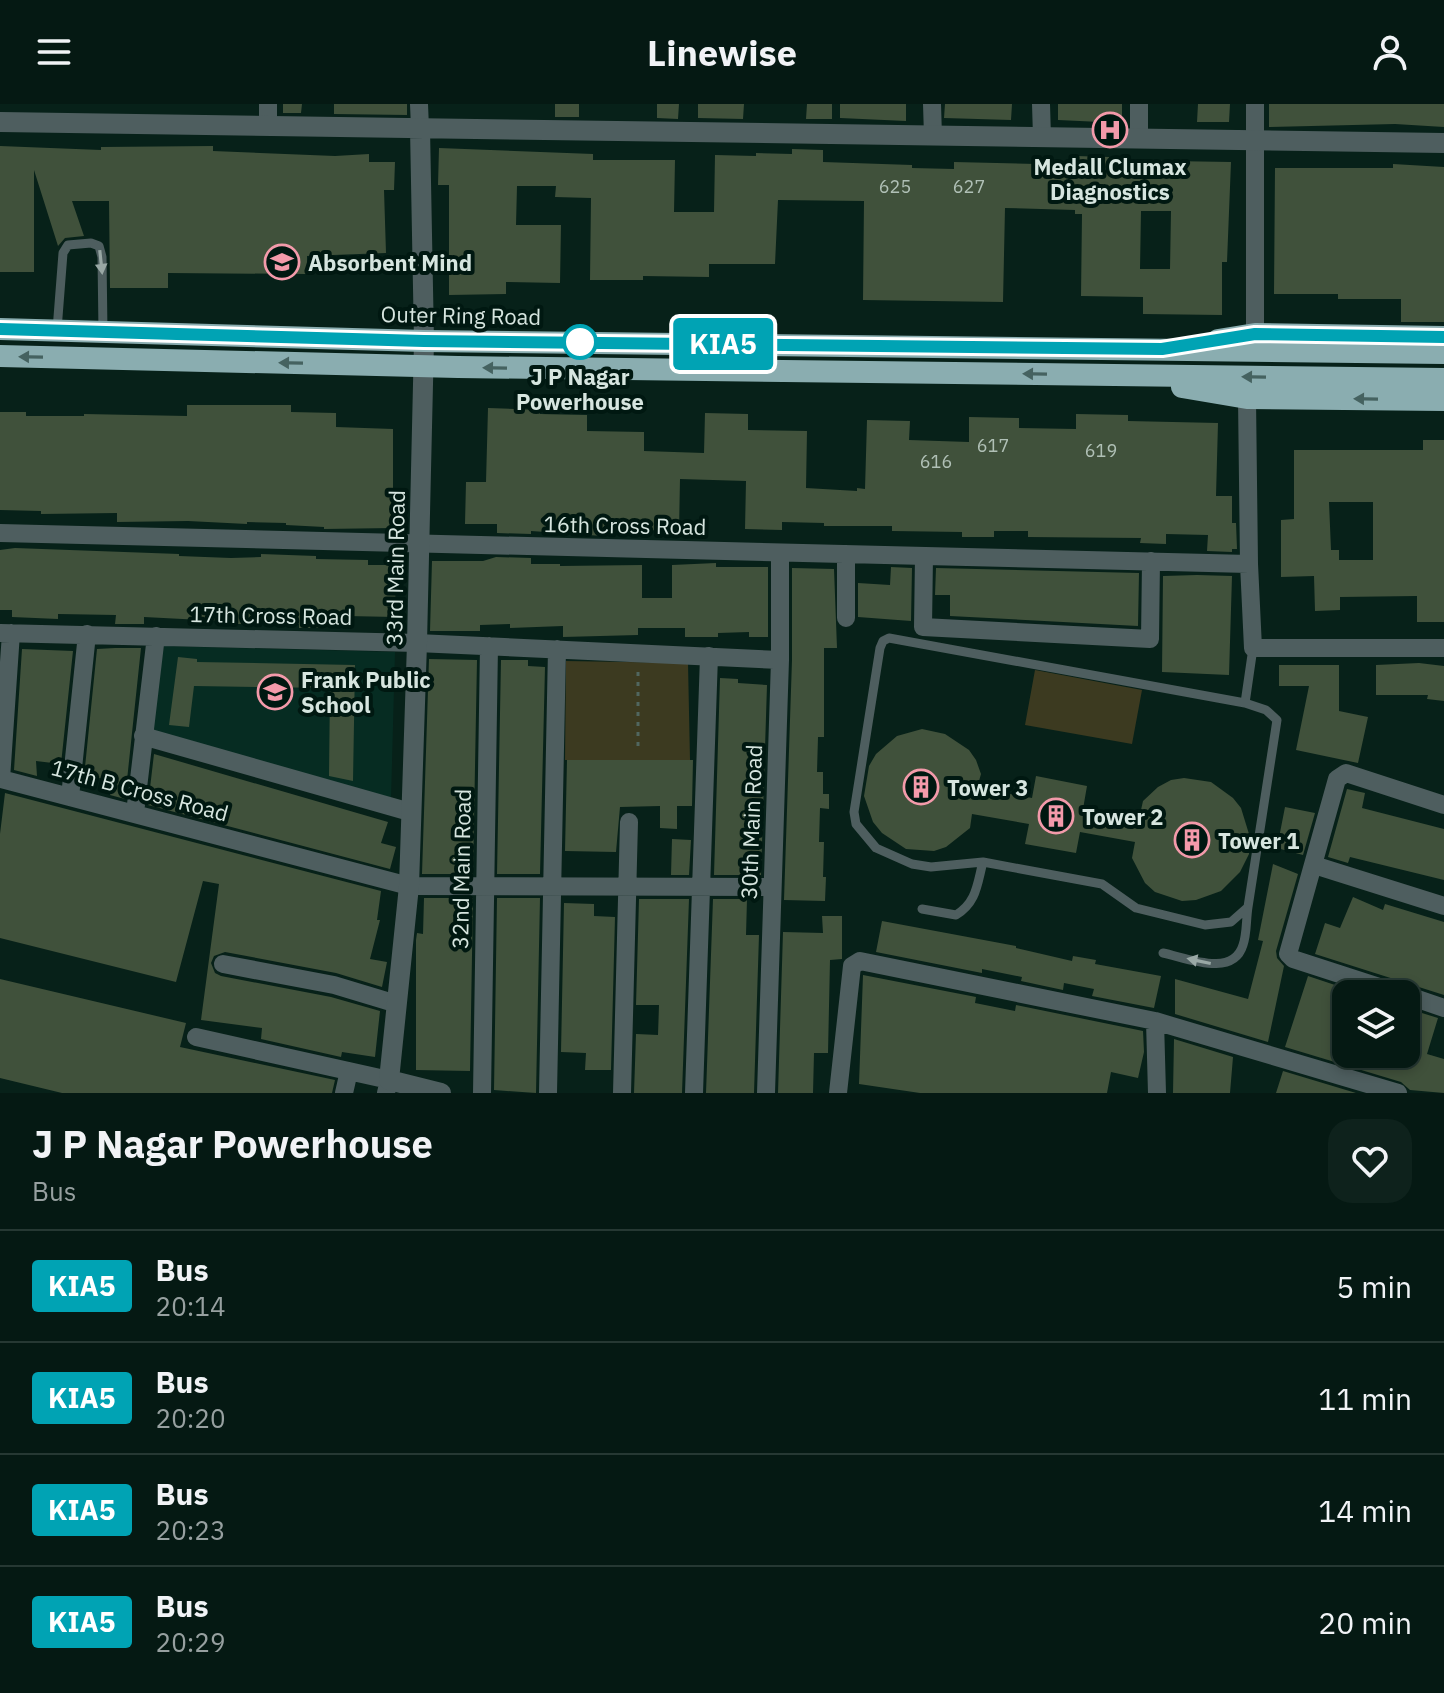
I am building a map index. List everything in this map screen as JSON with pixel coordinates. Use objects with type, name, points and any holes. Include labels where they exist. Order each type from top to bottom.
[{"type":"highway","name":"Outer Ring Road","points":[[0,329],[424,341],[1162,349]]},
{"type":"highway","points":[[1162,349],[1255,334],[1444,337]]},
{"type":"highway","points":[[1162,349],[1444,353]]},
{"type":"highway","points":[[0,356],[424,367],[1444,379]]},
{"type":"highway","points":[[1113,375],[1247,398],[1444,400]]},
{"type":"street","points":[[268,104],[268,126]]},
{"type":"street","name":"33rd Main Road","points":[[388,1086],[409,886],[417,643],[424,367],[419,104]]},
{"type":"street","points":[[932,104],[933,136]]},
{"type":"street","points":[[1041,104],[1042,137]]},
{"type":"street","points":[[1139,104],[1139,139]]},
{"type":"street","points":[[1255,104],[1255,334]]},
{"type":"street","points":[[0,122],[1444,143]]},
{"type":"street","points":[[1247,398],[1253,648],[1444,648]]},
{"type":"street","name":"16th Cross Road","points":[[0,533],[1249,564]]},
{"type":"street","name":"30th Main Road","points":[[766,1093],[780,660],[780,553]]},
{"type":"street","points":[[846,554],[846,618]]},
{"type":"street","points":[[924,556],[923,627],[1150,639],[1151,561]]},
{"type":"street","name":"17th Cross Road","points":[[5,633],[417,643],[780,660]]},
{"type":"street","name":"17th B Cross Road","points":[[5,633],[1,779],[409,886],[772,887]]},
{"type":"street","points":[[70,797],[87,634]]},
{"type":"street","points":[[135,813],[156,636]]},
{"type":"street","name":"32nd Main Road","points":[[482,1093],[489,646]]},
{"type":"street","points":[[548,1093],[557,649]]},
{"type":"street","points":[[694,1093],[709,656]]},
{"type":"street","points":[[143,736],[410,812]]},
{"type":"street","points":[[1359,980],[1288,954],[1337,779],[1346,773],[1444,805]]},
{"type":"street","points":[[622,1093],[629,822]]},
{"type":"street","points":[[1314,865],[1444,906]]},
{"type":"street","points":[[840,1093],[852,966],[860,961],[1155,1021],[1398,1093]]},
{"type":"street","points":[[223,964],[334,985],[397,1004]]},
{"type":"street","points":[[1420,1000],[1444,1008]]},
{"type":"street","points":[[1155,1021],[1157,1093]]},
{"type":"street","points":[[196,1037],[349,1071],[388,1086],[441,1093]]},
{"type":"street","points":[[344,1093],[349,1071]]},
{"type":"lane","points":[[57,330],[63,253],[68,245],[91,243],[99,246],[102,257],[103,332]]},
{"type":"lane","points":[[1163,953],[1219,965],[1235,959],[1243,947],[1277,720],[1266,710],[1245,703],[889,638],[883,641],[854,812],[856,824],[876,848],[912,864],[931,867],[983,862],[1102,884],[1136,908],[1205,925],[1231,922],[1248,907]]},
{"type":"lane","points":[[1245,703],[1253,648]]},
{"type":"lane","points":[[922,909],[956,915],[966,909],[974,899],[983,862]]},
{"type":"path","points":[[638,653],[638,752]]},
{"type":"shaded area","name":"Frank Public School","points":[[164,646],[395,652],[391,800],[151,733]]},
{"type":"shaded area","points":[[566,661],[688,663],[690,760],[565,760]]},
{"type":"shaded area","points":[[1035,670],[1142,690],[1132,744],[1025,725]]},
{"type":"building","points":[[283,104],[302,104],[301,113],[283,113]]},
{"type":"building","points":[[334,104],[407,104],[407,115],[334,114]]},
{"type":"building","points":[[555,104],[579,104],[579,117],[555,117]]},
{"type":"building","points":[[657,104],[679,104],[678,119],[657,118]]},
{"type":"building","points":[[698,104],[744,104],[743,119],[698,118]]},
{"type":"building","points":[[807,104],[832,104],[832,119],[806,119]]},
{"type":"building","points":[[840,104],[906,104],[906,121],[840,118]]},
{"type":"building","points":[[945,104],[1012,104],[1011,120],[944,118]]},
{"type":"building","points":[[1058,104],[1122,104],[1122,123],[1058,120]]},
{"type":"building","points":[[1198,104],[1230,104],[1229,122],[1197,122]]},
{"type":"building","points":[[1269,104],[1444,104],[1444,127],[1395,124],[1269,127]]},
{"type":"building","points":[[0,146],[101,150],[101,147],[213,146],[213,151],[335,156],[369,154],[369,162],[395,162],[394,190],[384,190],[386,253],[307,256],[307,274],[168,273],[168,288],[110,288],[109,201],[72,201],[84,236],[65,238],[58,246],[34,170],[34,272],[0,272]]},
{"type":"building","points":[[439,148],[593,154],[593,160],[675,160],[674,212],[714,212],[715,155],[756,156],[756,153],[792,154],[792,149],[823,150],[823,162],[954,169],[954,162],[1075,165],[1076,156],[1109,157],[1109,160],[1231,162],[1227,262],[1222,262],[1222,315],[1143,314],[1143,297],[1081,296],[1082,214],[1075,214],[1075,210],[1005,208],[1003,302],[863,300],[864,201],[778,200],[775,264],[709,264],[709,277],[643,276],[643,280],[590,280],[591,198],[555,197],[556,186],[517,186],[516,225],[561,225],[560,283],[506,282],[506,294],[449,295],[449,185],[438,185]],"holes":[[[1141,211],[1171,211],[1170,269],[1140,269]]]},
{"type":"building","points":[[1393,164],[1444,167],[1444,322],[1401,322],[1401,299],[1338,299],[1338,294],[1274,294],[1275,168],[1393,168]]},
{"type":"building","points":[[187,405],[291,405],[291,412],[336,413],[336,427],[393,429],[393,528],[324,529],[286,523],[247,522],[117,522],[117,513],[41,514],[41,511],[0,510],[0,412],[26,412],[26,416],[187,416]]},
{"type":"building","points":[[488,408],[587,415],[587,431],[644,432],[644,451],[704,453],[705,413],[748,414],[748,430],[807,431],[806,488],[857,491],[857,488],[865,489],[867,420],[910,421],[909,440],[969,442],[969,417],[1019,418],[1019,428],[1076,429],[1076,414],[1128,415],[1128,421],[1218,423],[1216,496],[1232,496],[1232,523],[1236,523],[1237,549],[1232,549],[1232,552],[1207,551],[1208,535],[1166,534],[1166,544],[1140,543],[1141,538],[1028,537],[1028,531],[994,531],[994,537],[962,537],[962,532],[892,531],[892,526],[824,526],[824,523],[782,522],[782,530],[745,529],[746,481],[680,479],[679,532],[603,527],[603,536],[531,531],[531,534],[497,533],[497,524],[465,524],[466,482],[486,482]]},
{"type":"building","points":[[1423,440],[1444,440],[1444,622],[1417,622],[1417,596],[1340,597],[1340,610],[1315,611],[1314,576],[1281,577],[1281,520],[1294,519],[1294,450],[1423,450]],"holes":[[[1329,502],[1373,502],[1373,560],[1339,560],[1339,550],[1331,550]]]},
{"type":"building","points":[[15,548],[231,558],[261,557],[261,554],[316,556],[316,559],[368,560],[368,565],[396,565],[395,617],[347,616],[347,623],[323,622],[323,628],[299,628],[299,624],[221,624],[221,621],[144,617],[144,624],[115,624],[116,615],[58,614],[58,619],[12,617],[12,610],[0,610],[0,550]]},
{"type":"building","points":[[496,557],[531,558],[531,564],[560,566],[642,565],[642,598],[672,598],[672,565],[716,563],[716,567],[768,567],[768,637],[749,637],[749,632],[718,633],[718,637],[685,637],[685,628],[638,628],[638,635],[563,637],[563,626],[510,628],[510,624],[480,625],[480,631],[430,631],[432,561],[483,561]]},
{"type":"building","points":[[891,567],[912,568],[911,621],[858,617],[858,583],[890,585]]},
{"type":"building","points":[[792,568],[834,569],[837,648],[824,648],[824,737],[818,737],[817,772],[823,772],[823,794],[829,794],[829,809],[820,808],[819,842],[824,842],[825,901],[784,900]]},
{"type":"building","points":[[936,568],[1139,573],[1138,626],[950,616],[950,595],[935,595]]},
{"type":"building","points":[[1163,576],[1232,576],[1229,675],[1162,672]]},
{"type":"building","points":[[141,648],[125,799],[110,795],[111,779],[84,777],[97,649]]},
{"type":"building","points":[[22,649],[73,651],[61,764],[36,761],[37,776],[14,770]]},
{"type":"building","points":[[178,657],[197,659],[197,662],[355,665],[353,781],[329,776],[330,688],[194,686],[189,727],[169,725]]},
{"type":"building","points":[[429,659],[477,660],[473,874],[422,874]]},
{"type":"building","points":[[501,660],[528,660],[528,666],[545,667],[540,874],[497,874]]},
{"type":"building","points":[[1419,663],[1444,666],[1444,701],[1427,699],[1428,695],[1376,695],[1376,665]]},
{"type":"building","points":[[1279,665],[1339,665],[1339,711],[1368,717],[1358,763],[1296,750],[1309,686],[1279,686]]},
{"type":"building","points":[[720,678],[767,685],[761,875],[714,875]]},
{"type":"building","points":[[922,729],[945,734],[969,750],[981,774],[977,788],[1032,798],[1036,776],[1087,786],[1083,809],[1139,819],[1143,801],[1171,780],[1184,778],[1211,782],[1241,808],[1249,834],[1249,854],[1240,872],[1221,891],[1196,900],[1182,901],[1155,892],[1145,883],[1132,858],[1135,842],[1080,832],[1076,853],[1025,844],[1029,824],[972,814],[970,828],[946,847],[934,851],[906,849],[882,833],[873,822],[864,796],[869,766],[876,754],[897,736]]},
{"type":"building","points":[[154,754],[388,822],[381,843],[396,847],[390,869],[148,805]]},
{"type":"building","points":[[567,760],[693,760],[692,806],[677,806],[677,829],[660,828],[660,806],[620,807],[616,852],[565,851]]},
{"type":"building","points":[[1347,789],[1365,793],[1362,808],[1444,829],[1444,880],[1350,857],[1348,863],[1328,857]]},
{"type":"building","points":[[5,793],[381,891],[377,920],[380,920],[370,959],[387,962],[382,987],[336,973],[225,952],[214,956],[211,963],[215,973],[221,976],[331,997],[380,1011],[375,1057],[342,1052],[341,1057],[261,1039],[262,1028],[201,1020],[219,884],[203,881],[176,982],[0,938],[0,834]]},
{"type":"building","points":[[1285,807],[1315,813],[1303,855],[1277,848]]},
{"type":"building","points":[[672,839],[691,840],[689,875],[671,875]]},
{"type":"building","points":[[1273,864],[1298,874],[1276,951],[1277,958],[1284,966],[1268,1042],[1175,1014],[1175,979],[1248,999],[1263,941],[1258,940]]},
{"type":"building","points":[[1353,897],[1383,910],[1385,904],[1444,922],[1444,995],[1420,987],[1420,980],[1397,980],[1315,954],[1325,923],[1340,928]]},
{"type":"building","points":[[424,898],[473,898],[470,1071],[416,1070],[416,940],[417,933],[423,934]]},
{"type":"building","points":[[497,898],[540,898],[536,1093],[494,1090]]},
{"type":"building","points":[[639,899],[689,899],[682,1093],[634,1093],[636,1034],[658,1035],[659,1005],[636,1005]]},
{"type":"building","points":[[713,899],[747,899],[746,935],[759,935],[754,1093],[706,1093]]},
{"type":"building","points":[[564,903],[594,904],[594,916],[615,917],[611,1070],[585,1070],[586,1053],[561,1052]]},
{"type":"building","points":[[822,916],[842,916],[842,959],[830,960],[828,1053],[814,1053],[813,1093],[778,1093],[783,932],[823,933]]},
{"type":"building","points":[[882,921],[1016,946],[1072,961],[1073,956],[1096,960],[1095,964],[1161,976],[1154,1008],[1092,996],[1094,989],[1064,983],[1063,990],[1021,981],[1022,977],[982,969],[982,973],[876,952]]},
{"type":"building","points":[[863,975],[976,997],[975,1003],[1015,1011],[1016,1005],[1143,1031],[1144,1052],[1138,1078],[1111,1072],[1107,1093],[920,1093],[859,1084]]},
{"type":"building","points":[[1308,976],[1332,984],[1332,1061],[1285,1047]]},
{"type":"building","points":[[0,979],[186,1023],[180,1047],[335,1080],[332,1093],[62,1093],[0,1078]]},
{"type":"building","points":[[1420,1012],[1438,1018],[1427,1054],[1444,1059],[1444,1093],[1410,1090],[1401,1082],[1355,1068],[1420,1068]]},
{"type":"building","points":[[1174,1039],[1233,1057],[1230,1093],[1173,1093]]},
{"type":"building","points":[[1283,1071],[1356,1093],[1276,1093]]},
{"type":"bus line","name":"KIA5","points":[[0,329],[424,341],[1162,349],[1255,334],[1444,337]]},
{"type":"place","name":"Medall Clumax Diagnostics","points":[[1110,130]]},
{"type":"place","name":"Absorbent Mind","points":[[282,262]]},
{"type":"place","name":"J P Nagar Powerhouse","points":[[580,342]]},
{"type":"place","name":"Frank Public School","points":[[275,692]]},
{"type":"place","name":"Tower 3","points":[[921,787]]},
{"type":"place","name":"Tower 2","points":[[1056,816]]},
{"type":"place","name":"Tower 1","points":[[1192,840]]}]
